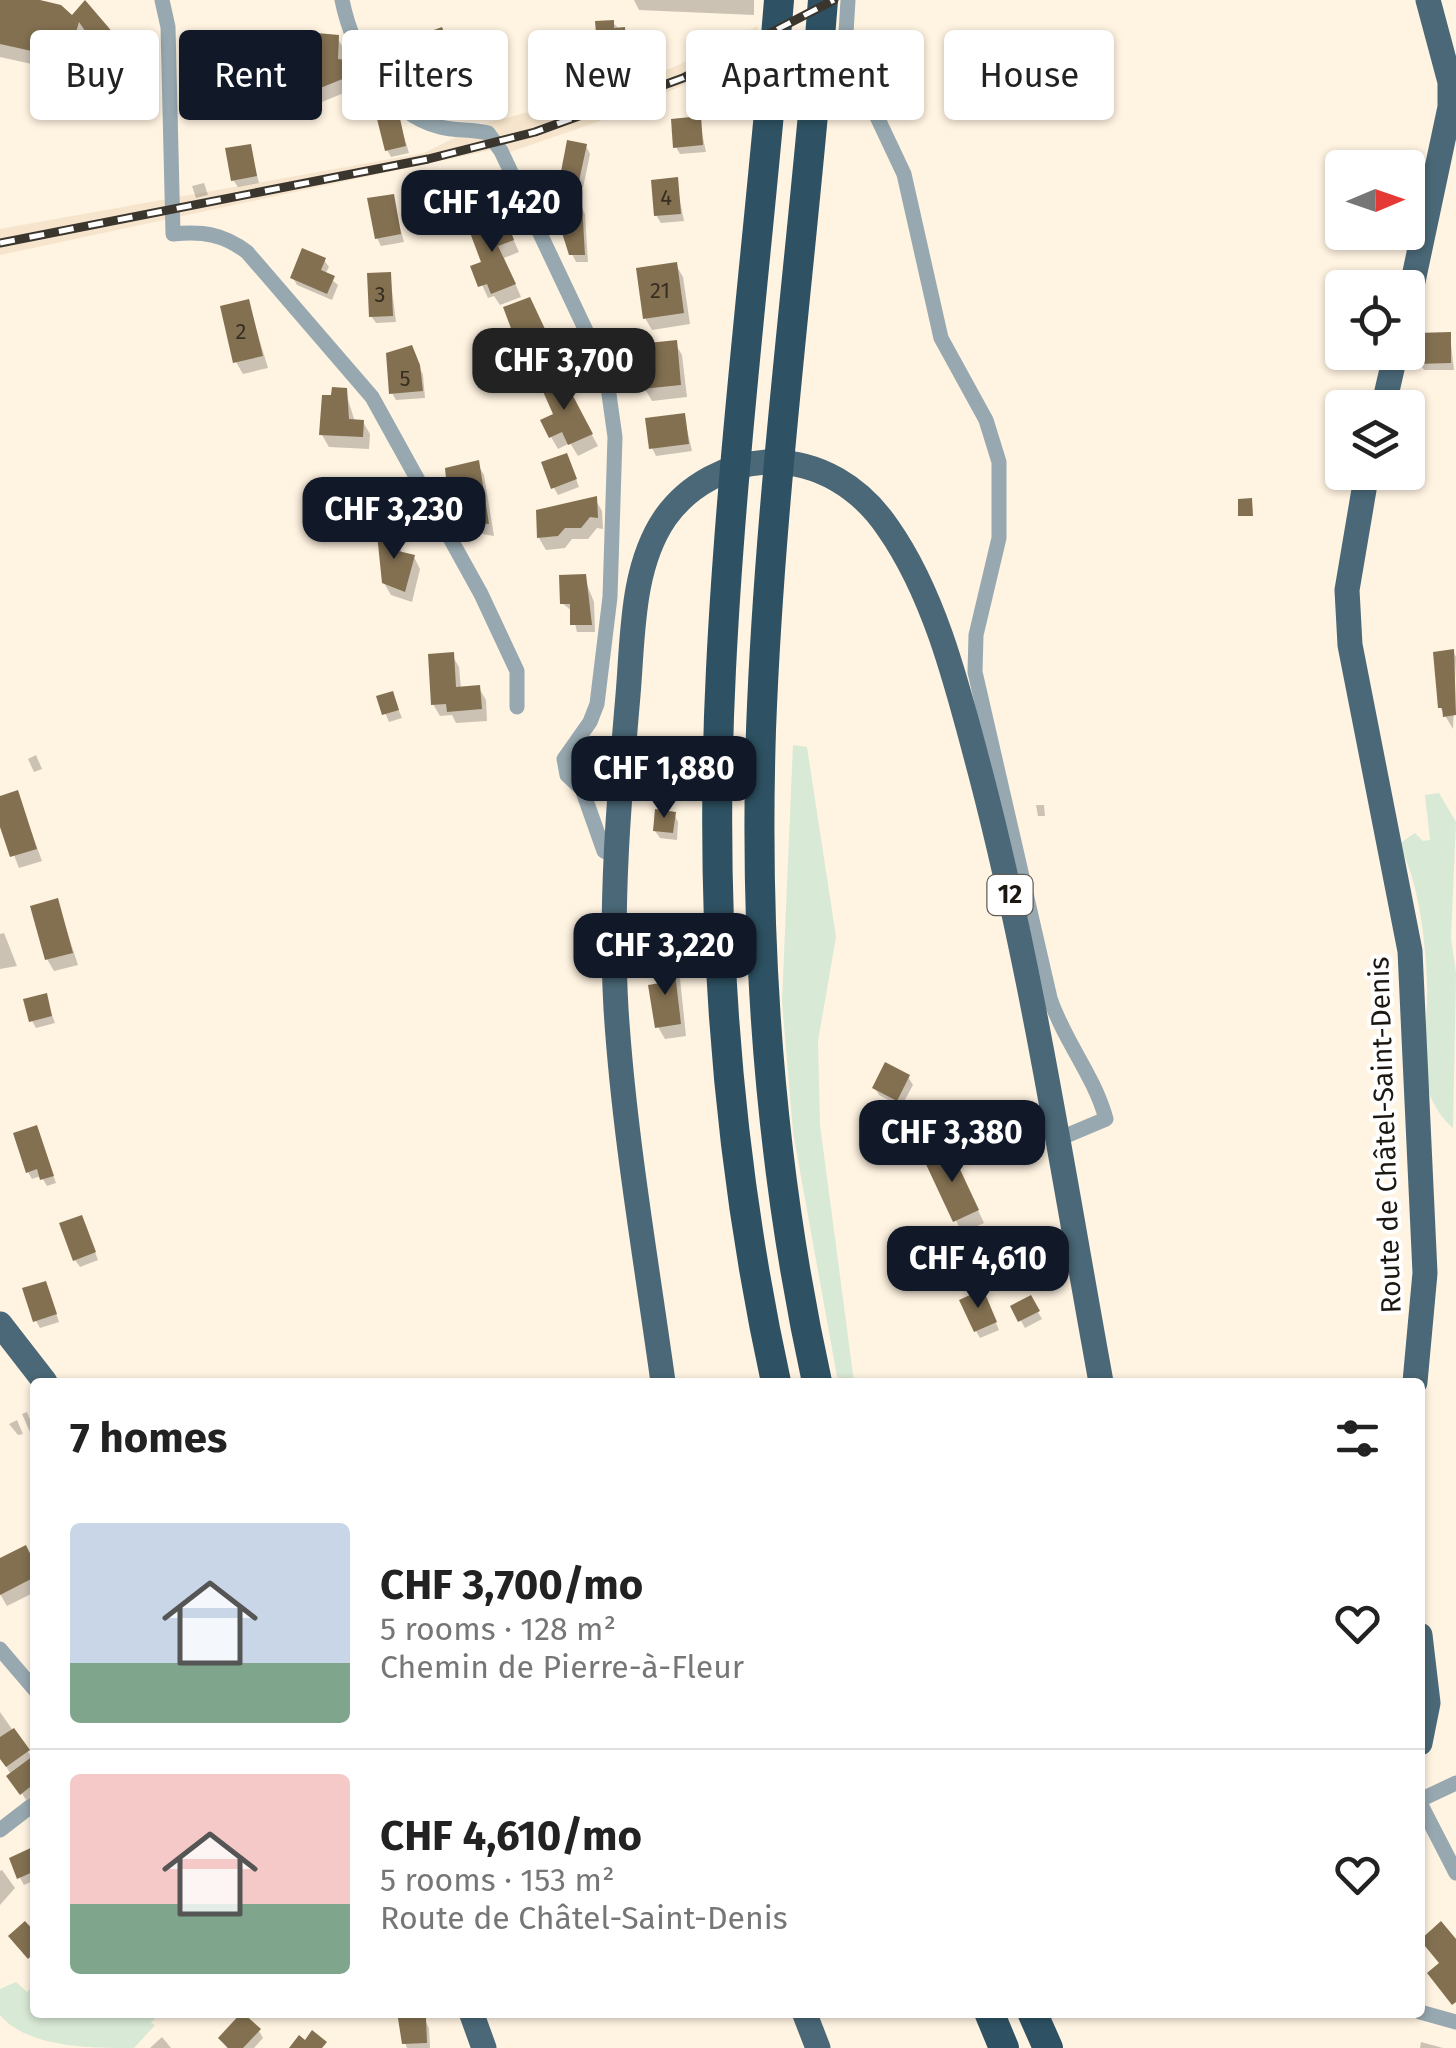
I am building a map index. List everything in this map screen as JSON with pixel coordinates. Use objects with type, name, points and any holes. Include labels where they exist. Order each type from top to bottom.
[{"type":"highway","points":[[775,1378],[732,1112],[721,968],[718,801],[730,551],[778,0]]},
{"type":"highway","points":[[816,1378],[791,1246],[773,1108],[762,949],[759,824],[772,539],[823,0]]},
{"type":"highway","points":[[992,2018],[1004,2048]]},
{"type":"highway","points":[[1035,2018],[1048,2048]]},
{"type":"main road","points":[[1415,270],[1450,107],[1450,82],[1428,0]]},
{"type":"main road","name":"12","points":[[662,1378],[616,1009],[616,858],[633,632],[645,561],[666,516],[704,482],[758,463],[804,466],[847,485],[872,508],[896,540],[924,598],[961,704],[998,841],[1100,1378]]},
{"type":"main road","name":"Route de Châtel-Saint-Denis","points":[[1363,490],[1348,608],[1356,683],[1410,950],[1425,1273],[1415,1378]]},
{"type":"main road","points":[[0,1324],[42,1378]]},
{"type":"main road","points":[[1425,1678],[1425,1718]]},
{"type":"main road","points":[[473,2018],[484,2048]]},
{"type":"main road","points":[[806,2018],[818,2048]]},
{"type":"street","points":[[162,0],[168,27],[173,218],[229,240],[247,252],[372,397],[510,656],[517,671],[518,707]]},
{"type":"street","points":[[342,0],[356,51],[398,101],[441,128],[488,133],[501,150],[606,373],[615,438],[610,597],[596,704],[590,722],[564,759],[567,775],[582,789],[604,851],[616,858]]},
{"type":"street","points":[[848,0],[846,49],[904,174],[942,338],[986,420],[1000,462],[999,538],[976,636],[977,686],[1016,833],[1050,998],[1061,1026],[1091,1076],[1106,1118],[1092,1129],[1056,1140]]},
{"type":"street","points":[[582,789],[620,790]]},
{"type":"street","points":[[0,1648],[30,1684]]},
{"type":"street","points":[[1425,1799],[1456,1783]]},
{"type":"street","points":[[0,1830],[30,1807]]},
{"type":"street","points":[[1425,1828],[1456,1873]]},
{"type":"street","points":[[1425,2013],[1456,2022]]},
{"type":"shaded area","points":[[686,61],[686,84],[666,93],[666,70]]},
{"type":"shaded area","points":[[528,112],[528,120],[602,120],[510,152],[491,150],[0,255],[0,229],[424,153],[482,124]]},
{"type":"green space","points":[[793,745],[807,747],[836,937],[818,1041],[820,1125],[853,1378],[837,1378],[793,1132],[782,1001]]},
{"type":"green space","points":[[1439,793],[1456,822],[1451,938],[1456,973],[1453,1128],[1430,1096],[1426,1078],[1425,947],[1416,893],[1399,844],[1415,833],[1423,841],[1430,840],[1425,795]]},
{"type":"green space","points":[[16,1982],[27,1992],[30,1989],[30,2018],[155,2018],[151,2023],[155,2025],[134,2048],[43,2040],[12,2026],[0,2015],[0,1989]]},
{"type":"building","points":[[0,0],[40,0],[61,5],[72,15],[85,0],[111,30],[84,30],[79,22],[77,30],[30,30],[30,51],[0,44]]},
{"type":"building","points":[[614,20],[614,28],[625,30],[596,30],[595,21]]},
{"type":"building","points":[[322,33],[339,35],[342,79],[322,87]]},
{"type":"building","points":[[671,119],[701,120],[703,145],[673,148]]},
{"type":"building","points":[[377,120],[400,120],[406,146],[385,151]]},
{"type":"building","points":[[567,140],[587,144],[579,181],[560,177]]},
{"type":"building","points":[[251,144],[257,176],[231,181],[225,148]]},
{"type":"building","points":[[457,170],[461,187],[443,191],[440,174]]},
{"type":"building","points":[[678,177],[681,214],[654,216],[651,180]]},
{"type":"building","points":[[394,194],[401,234],[375,239],[367,198]]},
{"type":"building","points":[[552,201],[582,204],[585,255],[569,255]]},
{"type":"building","points":[[505,216],[514,240],[498,246],[516,284],[491,294],[487,284],[478,287],[470,266],[481,262],[469,230]]},
{"type":"building","points":[[302,248],[326,258],[321,270],[335,276],[327,294],[290,278]]},
{"type":"building","points":[[677,262],[684,313],[643,319],[636,268]]},
{"type":"building","points":[[391,272],[393,316],[369,317],[367,273]]},
{"type":"building","points":[[530,297],[559,359],[532,369],[523,347],[513,351],[506,334],[512,331],[503,307]]},
{"type":"building","points":[[249,299],[263,356],[233,363],[220,306]]},
{"type":"building","points":[[1451,332],[1451,363],[1425,364],[1425,333]]},
{"type":"building","points":[[677,340],[681,385],[642,389],[638,344]]},
{"type":"building","points":[[412,345],[420,365],[423,391],[389,394],[386,353]]},
{"type":"building","points":[[563,377],[593,434],[568,445],[562,432],[549,438],[540,420],[553,414],[541,387]]},
{"type":"building","points":[[332,387],[347,388],[349,419],[364,420],[363,437],[319,435],[322,395],[331,395]]},
{"type":"building","points":[[685,413],[689,444],[649,449],[645,418]]},
{"type":"building","points":[[567,453],[577,479],[551,489],[541,462]]},
{"type":"building","points":[[479,460],[489,524],[474,523],[460,530],[448,500],[445,468]]},
{"type":"building","points":[[597,496],[598,518],[590,517],[581,528],[565,528],[558,536],[537,538],[536,510]]},
{"type":"building","points":[[1252,498],[1253,516],[1238,516],[1238,499]]},
{"type":"building","points":[[412,509],[413,528],[394,530],[392,512]]},
{"type":"building","points":[[377,534],[397,534],[398,551],[415,555],[405,592],[382,583]]},
{"type":"building","points":[[586,574],[592,625],[570,625],[570,604],[560,604],[559,575]]},
{"type":"building","points":[[1454,649],[1456,715],[1443,717],[1442,708],[1438,708],[1433,652]]},
{"type":"building","points":[[454,652],[456,687],[480,685],[482,709],[447,712],[446,704],[431,705],[428,654]]},
{"type":"building","points":[[393,691],[399,710],[382,715],[376,696]]},
{"type":"building","points":[[18,790],[37,849],[10,857],[0,827],[0,796]]},
{"type":"building","points":[[655,809],[676,812],[673,833],[653,831]]},
{"type":"building","points":[[58,898],[73,953],[45,960],[30,906]]},
{"type":"building","points":[[674,964],[681,1024],[655,1028],[648,985],[660,983],[657,967]]},
{"type":"building","points":[[47,993],[52,1016],[29,1022],[23,999]]},
{"type":"building","points":[[885,1062],[910,1075],[897,1101],[872,1088]]},
{"type":"building","points":[[37,1125],[54,1176],[40,1180],[37,1169],[26,1173],[13,1133]]},
{"type":"building","points":[[950,1148],[979,1210],[953,1222],[924,1160]]},
{"type":"building","points":[[82,1215],[96,1252],[73,1261],[59,1223]]},
{"type":"building","points":[[46,1281],[57,1314],[33,1322],[22,1288]]},
{"type":"building","points":[[983,1289],[997,1322],[974,1332],[959,1300]]},
{"type":"building","points":[[1031,1295],[1040,1311],[1018,1322],[1010,1306]]},
{"type":"building","points":[[26,1545],[30,1553],[30,1580],[0,1595],[0,1558]]},
{"type":"building","points":[[14,1728],[30,1750],[6,1767],[0,1759],[0,1737]]},
{"type":"building","points":[[30,1758],[30,1787],[20,1795],[6,1776]]},
{"type":"building","points":[[30,1848],[30,1873],[17,1879],[9,1858]]},
{"type":"building","points":[[25,1921],[30,1926],[28,1959],[8,1936]]},
{"type":"building","points":[[1441,1921],[1456,1939],[1456,2002],[1452,2005],[1427,1973],[1439,1963],[1425,1946],[1425,1935]]},
{"type":"building","points":[[236,2018],[249,2018],[261,2029],[243,2048],[228,2048],[218,2038]]},
{"type":"building","points":[[398,2018],[426,2018],[427,2043],[402,2044]]},
{"type":"building","points":[[312,2030],[327,2042],[322,2048],[289,2048],[299,2035],[305,2040]]},
{"type":"railway","points":[[0,243],[428,159],[535,132],[683,78],[834,0]]}]
